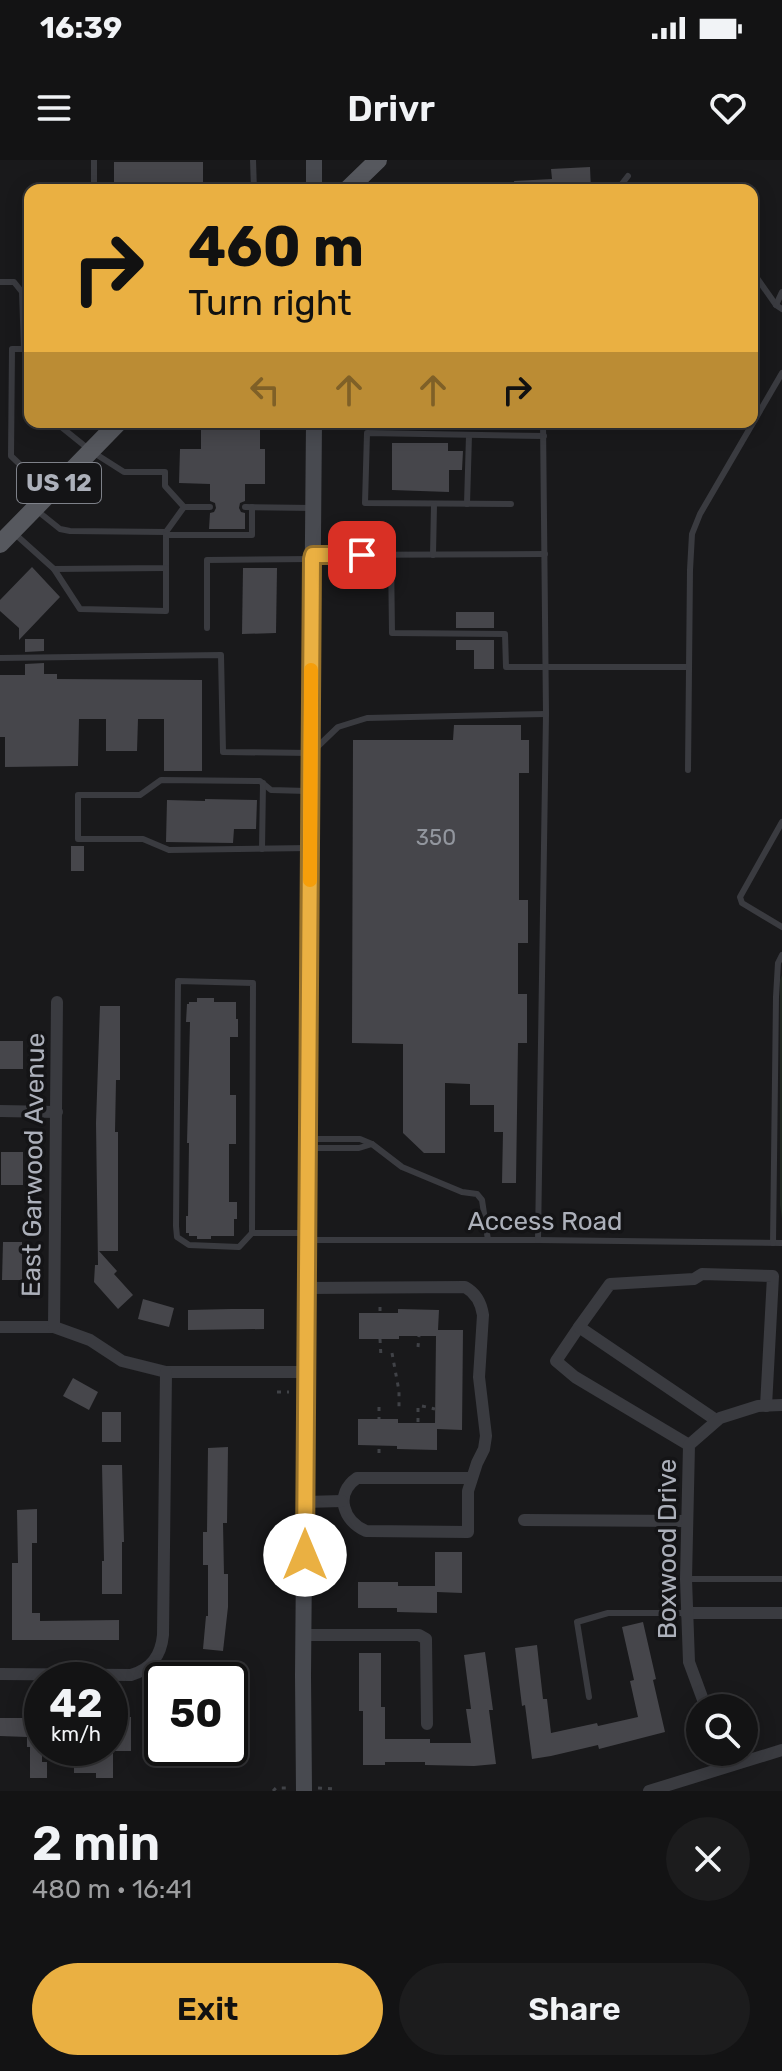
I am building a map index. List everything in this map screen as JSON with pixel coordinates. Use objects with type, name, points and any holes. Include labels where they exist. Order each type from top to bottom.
[{"type":"main road","points":[[314,160],[314,184]]},
{"type":"main road","points":[[353,184],[378,160]]},
{"type":"main road","name":"US 12","points":[[6,538],[113,428]]},
{"type":"main road","points":[[304,1791],[314,428]]},
{"type":"street","name":"East Garwood Avenue","points":[[54,1327],[57,1002]]},
{"type":"street","points":[[0,1111],[57,1112]]},
{"type":"street","points":[[689,1445],[575,1377],[556,1361],[610,1284],[694,1279],[702,1274],[778,1276],[766,1406]]},
{"type":"street","points":[[307,1288],[465,1287],[477,1296],[483,1315],[479,1377],[486,1436],[468,1491],[468,1532],[366,1531],[346,1515],[342,1501],[345,1491],[357,1478],[471,1478]]},
{"type":"street","points":[[0,1327],[54,1327],[90,1340],[122,1361],[166,1372],[306,1372]]},
{"type":"street","points":[[579,1327],[716,1420]]},
{"type":"street","points":[[0,1674],[123,1676],[139,1673],[150,1666],[159,1653],[163,1635],[166,1372]]},
{"type":"street","name":"Boxwood Drive","points":[[701,1694],[689,1662],[686,1613],[689,1445],[720,1418],[758,1406],[782,1405]]},
{"type":"street","points":[[305,1502],[342,1501]]},
{"type":"street","points":[[524,1520],[686,1521]]},
{"type":"street","points":[[686,1613],[782,1613]]},
{"type":"street","points":[[304,1635],[419,1635],[426,1639],[427,1724]]},
{"type":"street","points":[[758,1757],[782,1750]]},
{"type":"street","points":[[649,1791],[728,1766]]},
{"type":"lane","points":[[94,160],[94,184]]},
{"type":"lane","points":[[253,160],[254,184]]},
{"type":"lane","points":[[622,184],[628,176]]},
{"type":"lane","points":[[758,279],[779,307]]},
{"type":"lane","points":[[0,282],[14,282],[22,292],[24,315]]},
{"type":"lane","points":[[779,307],[782,292]]},
{"type":"lane","points":[[24,349],[12,349],[11,456],[50,492]]},
{"type":"lane","points":[[758,414],[782,373]]},
{"type":"lane","points":[[62,428],[124,472],[165,472],[165,486],[184,507],[210,507]]},
{"type":"lane","points":[[538,1240],[546,714],[543,428]]},
{"type":"lane","points":[[688,770],[692,534],[700,514],[750,428]]},
{"type":"lane","points":[[511,504],[365,503],[367,433],[544,436]]},
{"type":"lane","points":[[467,504],[469,435]]},
{"type":"lane","points":[[433,555],[434,505]]},
{"type":"lane","points":[[6,538],[54,569],[80,609],[166,611],[166,534],[184,507]]},
{"type":"lane","points":[[34,509],[60,529],[70,531],[252,535],[248,507],[313,508]]},
{"type":"lane","points":[[207,628],[207,560],[545,554]]},
{"type":"lane","points":[[391,555],[392,633],[505,634],[506,667],[689,667]]},
{"type":"lane","points":[[54,569],[166,568]]},
{"type":"lane","points":[[0,658],[221,655],[223,752],[311,753],[338,727],[367,718],[546,714]]},
{"type":"lane","points":[[310,848],[169,850],[143,839],[78,839],[78,795],[140,795],[161,780],[260,781],[271,790],[311,791]]},
{"type":"lane","points":[[262,849],[263,783]]},
{"type":"lane","points":[[782,822],[740,897],[742,903],[782,927]]},
{"type":"lane","points":[[773,1243],[776,997],[778,963],[782,955]]},
{"type":"lane","points":[[178,981],[253,983],[252,1233],[239,1247],[189,1245],[177,1237],[178,981]]},
{"type":"lane","points":[[308,1144],[360,1139],[372,1144],[402,1167],[462,1192],[477,1194],[482,1200],[488,1240]]},
{"type":"lane","name":"Access Road","points":[[252,1233],[307,1237],[782,1243]]},
{"type":"lane","points":[[686,1579],[782,1579]]},
{"type":"lane","points":[[589,1697],[577,1622],[608,1613],[686,1613]]},
{"type":"path","points":[[380,1307],[380,1313]]},
{"type":"path","points":[[418,1347],[419,1336]]},
{"type":"path","points":[[380,1339],[381,1357]]},
{"type":"path","points":[[392,1353],[399,1407]]},
{"type":"path","points":[[379,1407],[379,1419]]},
{"type":"path","points":[[418,1423],[420,1407],[435,1409]]},
{"type":"path","points":[[379,1445],[379,1453]]},
{"type":"shaded area","points":[[782,975],[782,1219],[780,980]]},
{"type":"building","points":[[114,162],[203,162],[203,184],[114,184]]},
{"type":"building","points":[[590,167],[591,184],[514,184],[514,181],[552,179],[551,169]]},
{"type":"building","points":[[201,428],[260,428],[260,449],[265,449],[265,484],[245,484],[245,501],[240,503],[239,508],[245,513],[245,529],[209,529],[210,513],[216,508],[215,503],[210,501],[210,484],[179,483],[180,449],[201,449]]},
{"type":"building","points":[[392,443],[448,443],[448,451],[463,451],[462,470],[449,470],[449,492],[392,490]]},
{"type":"building","points":[[32,567],[60,597],[19,640],[19,628],[0,611],[0,600]]},
{"type":"building","points":[[243,568],[277,568],[276,633],[242,634]]},
{"type":"building","points":[[456,612],[494,612],[494,628],[456,628]]},
{"type":"building","points":[[25,639],[44,639],[44,651],[25,652]]},
{"type":"building","points":[[456,640],[494,640],[494,669],[474,669],[474,650],[456,650]]},
{"type":"building","points":[[44,663],[44,674],[57,674],[57,679],[202,680],[202,771],[164,771],[164,719],[138,719],[137,751],[106,751],[106,719],[79,719],[78,766],[5,767],[5,737],[0,737],[0,675],[25,675],[25,664]]},
{"type":"building","points":[[454,725],[521,725],[521,740],[529,740],[529,773],[519,773],[519,900],[528,900],[528,943],[518,943],[518,994],[527,994],[527,1043],[518,1043],[516,1183],[502,1183],[503,1132],[494,1132],[494,1105],[470,1105],[470,1084],[445,1083],[445,1153],[424,1153],[403,1133],[403,1044],[352,1043],[353,740],[453,740]]},
{"type":"building","points":[[167,800],[257,800],[256,829],[234,829],[233,843],[166,842]]},
{"type":"building","points":[[71,846],[84,846],[84,871],[71,871]]},
{"type":"building","points":[[197,998],[236,1002],[238,1019],[238,1037],[230,1037],[230,1095],[236,1095],[236,1144],[229,1144],[229,1202],[237,1202],[237,1219],[234,1219],[234,1236],[211,1236],[211,1239],[197,1239],[197,1236],[186,1233],[190,1022],[186,1022],[187,1004],[197,1002]]},
{"type":"building","points":[[100,1006],[120,1006],[120,1080],[116,1080],[115,1132],[118,1132],[118,1251],[99,1251],[133,1295],[118,1309],[94,1282],[95,1265],[98,1265],[96,1123]]},
{"type":"building","points":[[0,1041],[23,1041],[23,1069],[0,1069]]},
{"type":"building","points":[[1,1152],[23,1152],[23,1185],[1,1185]]},
{"type":"building","points":[[3,1242],[22,1242],[22,1280],[2,1280]]},
{"type":"building","points":[[143,1299],[174,1308],[169,1327],[138,1319]]},
{"type":"building","points":[[264,1309],[264,1329],[188,1330],[188,1310]]},
{"type":"building","points":[[398,1309],[439,1310],[438,1330],[463,1330],[462,1430],[437,1429],[437,1450],[358,1445],[358,1419],[435,1423],[436,1336],[359,1339],[359,1313],[398,1313]]},
{"type":"building","points":[[73,1378],[98,1392],[89,1410],[63,1396]]},
{"type":"building","points":[[102,1412],[121,1412],[121,1442],[102,1442]]},
{"type":"building","points":[[228,1447],[227,1523],[223,1523],[228,1607],[223,1651],[203,1649],[208,1616],[208,1565],[203,1565],[203,1532],[207,1532],[208,1448]]},
{"type":"building","points":[[102,1465],[122,1465],[122,1594],[102,1594]]},
{"type":"building","points":[[37,1509],[37,1543],[32,1543],[32,1613],[40,1613],[40,1621],[119,1620],[119,1640],[12,1640],[12,1563],[18,1563],[17,1510]]},
{"type":"building","points":[[435,1552],[462,1552],[462,1593],[437,1592],[437,1613],[397,1612],[397,1608],[358,1608],[358,1582],[435,1586]]},
{"type":"building","points":[[643,1622],[665,1732],[599,1749],[598,1745],[532,1759],[515,1648],[537,1645],[543,1699],[547,1699],[551,1733],[597,1723],[598,1726],[638,1717],[630,1681],[634,1680],[622,1627]]},
{"type":"building","points":[[485,1652],[496,1764],[385,1762],[385,1765],[363,1765],[359,1653],[381,1653],[381,1707],[385,1707],[385,1739],[471,1743],[466,1709],[471,1709],[464,1655]]},
{"type":"building","points":[[128,1717],[131,1717],[131,1751],[128,1751]]},
{"type":"building","points":[[0,1718],[24,1718],[24,1737],[0,1736]]},
{"type":"building","points":[[30,1766],[47,1766],[47,1778],[30,1778]]},
{"type":"building","points":[[74,1766],[113,1766],[113,1778],[96,1778],[96,1773],[74,1773]]},
{"type":"slow traffic","points":[[310,880],[311,670]]},
{"type":"route","points":[[305,1555],[312,559],[313,555],[362,555]]}]
